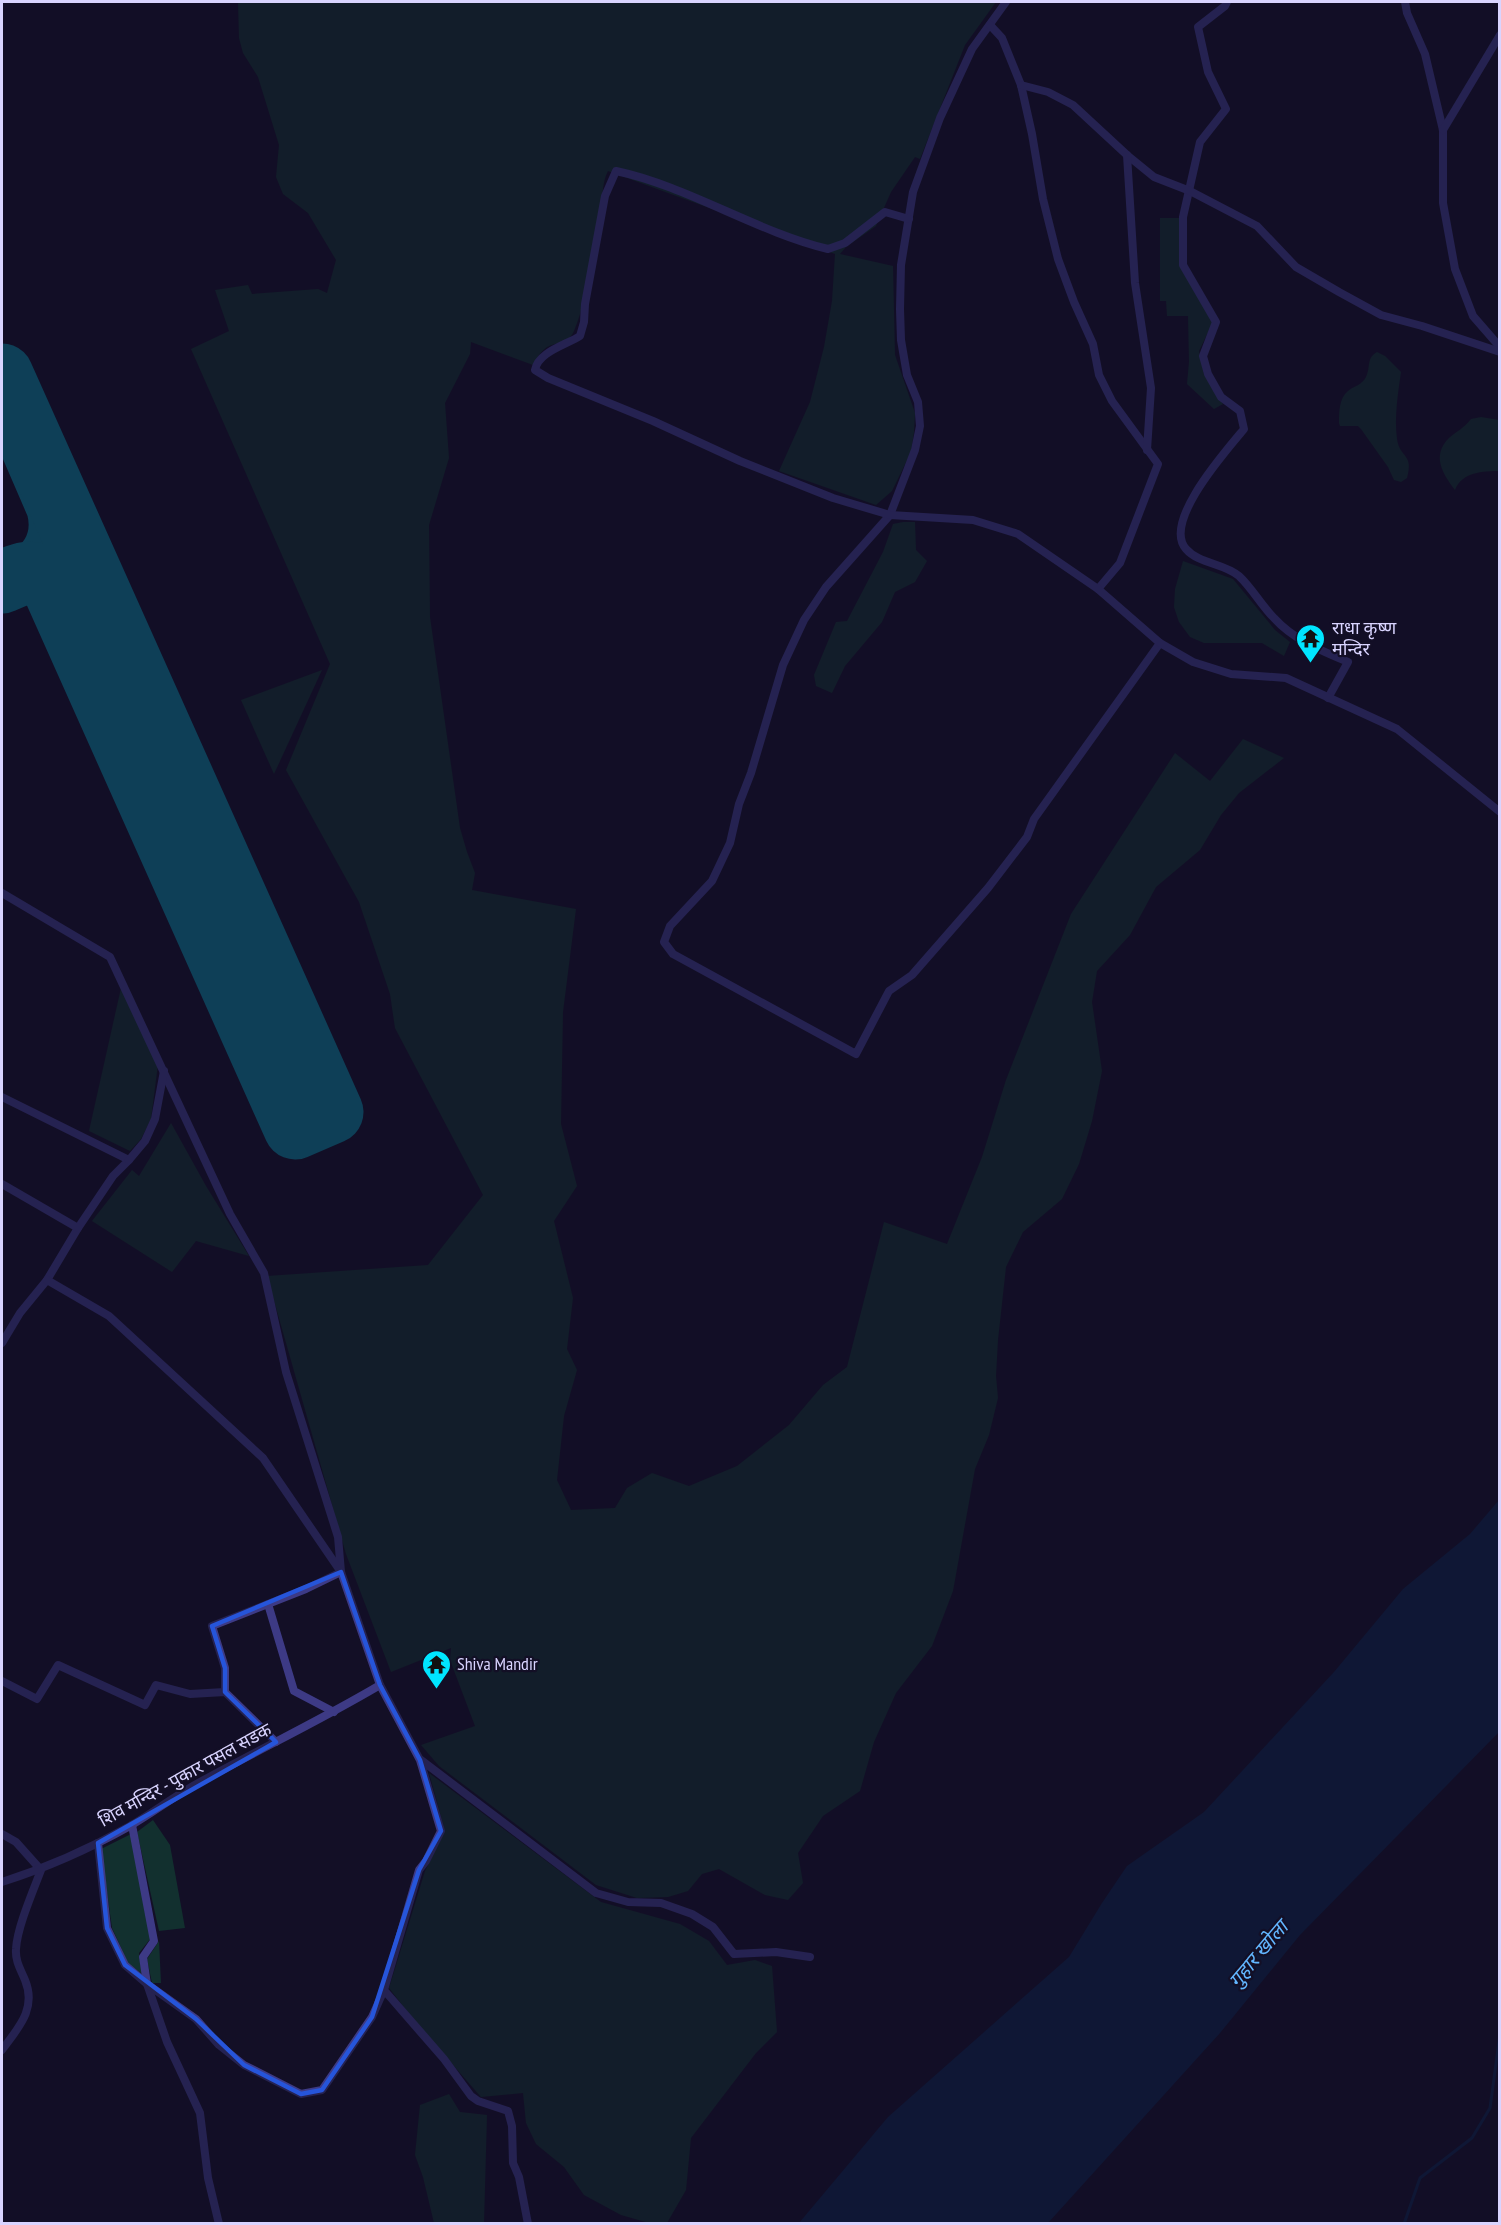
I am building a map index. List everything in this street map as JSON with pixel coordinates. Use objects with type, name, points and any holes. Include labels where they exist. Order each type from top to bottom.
[{"type":"street","points":[[1006,2],[972,49],[940,118],[913,192],[901,265],[901,340],[907,375],[918,402],[920,426],[915,450],[890,515],[826,587],[804,620],[783,665],[752,773],[739,804],[730,843],[712,881],[670,926],[664,942],[673,954],[856,1054],[889,991],[912,975],[988,888],[1028,837],[1034,819],[1160,643]]},
{"type":"street","points":[[1227,2],[1198,27],[1208,72],[1226,109],[1200,142],[1192,171],[1190,191],[1183,217],[1184,265],[1216,322],[1203,356],[1208,374],[1221,397],[1240,411],[1244,429],[1192,499],[1182,518],[1179,541],[1187,551],[1237,574],[1273,618],[1307,645],[1348,662],[1328,698]]},
{"type":"street","points":[[1405,2],[1407,13],[1425,54],[1443,130],[1443,203],[1455,269],[1473,316],[1500,347]]},
{"type":"street","points":[[990,25],[1002,38],[1021,85],[1043,199],[1058,259],[1093,344],[1099,375],[1112,401],[1158,464],[1120,563],[1098,589]]},
{"type":"street","points":[[1443,130],[1500,35]]},
{"type":"street","points":[[1021,85],[1047,92],[1073,105],[1154,177],[1190,191],[1257,225],[1296,267],[1381,315],[1500,352]]},
{"type":"street","points":[[1127,155],[1135,282],[1151,388],[1147,450]]},
{"type":"street","points":[[909,219],[885,212],[846,243],[828,249],[673,190],[616,171],[605,196],[585,304],[585,322],[580,336],[550,352],[538,362],[535,370],[740,461],[824,495],[890,515],[973,520],[1018,534],[1098,589],[1160,643],[1193,662],[1231,674],[1286,678],[1397,729],[1500,812]]},
{"type":"street","points":[[2,893],[110,957],[230,1214],[264,1273],[286,1372],[338,1537],[340,1572]]},
{"type":"street","points":[[2,1343],[20,1313],[47,1280],[113,1176],[145,1141],[154,1119],[164,1070]]},
{"type":"street","points":[[2,1097],[129,1160]]},
{"type":"street","points":[[2,1184],[78,1228]]},
{"type":"street","points":[[47,1280],[108,1316],[263,1458],[340,1572],[380,1685],[420,1760],[441,1831],[419,1870],[384,1990],[372,2017],[322,2090],[301,2094],[244,2065],[219,2044],[196,2019],[147,1984],[125,1965],[107,1928],[98,1843]]},
{"type":"street","points":[[276,1742],[225,1692],[225,1668],[212,1626],[306,1589],[340,1572]]},
{"type":"street","points":[[268,1604],[294,1691],[334,1712]]},
{"type":"street","points":[[2,1681],[37,1699],[58,1665],[145,1705],[156,1686],[190,1694],[225,1692]]},
{"type":"street","name":"शिव मन्दिर - पुकार पसल सडक","points":[[2,1882],[40,1870],[98,1843],[132,1825],[198,1783],[334,1712],[380,1685]]},
{"type":"street","points":[[420,1760],[596,1893],[628,1902],[661,1904],[692,1914],[713,1927],[734,1954],[776,1952],[810,1957]]},
{"type":"street","points":[[132,1825],[154,1941],[143,1957],[147,1984],[167,2042],[200,2113],[208,2178],[219,2223]]},
{"type":"street","points":[[2,1834],[16,1842],[40,1870],[22,1921],[16,1949],[17,1961],[30,1992],[28,2008],[22,2023],[2,2050]]},
{"type":"street","points":[[384,1990],[444,2059],[471,2096],[478,2101],[507,2111],[513,2135],[513,2163],[519,2177],[528,2223]]},
{"type":"highlighted area","points":[[341,1572],[380,1685],[420,1760],[441,1831],[419,1870],[372,2017],[322,2090],[301,2094],[244,2065],[196,2019],[125,1965],[107,1928],[98,1843],[276,1742],[225,1692],[225,1668],[212,1626]]},
{"type":"green space","points":[[238,2],[996,2],[965,45],[920,159],[915,157],[891,192],[876,226],[846,247],[840,254],[893,266],[895,355],[915,413],[911,452],[892,491],[876,505],[779,471],[810,402],[824,347],[832,301],[835,254],[608,171],[587,287],[572,335],[566,340],[547,347],[533,365],[471,342],[470,354],[445,403],[449,458],[429,525],[430,617],[460,828],[475,873],[472,890],[576,909],[563,1012],[561,1124],[577,1186],[554,1221],[573,1298],[567,1349],[577,1370],[564,1416],[557,1480],[571,1510],[615,1508],[627,1488],[652,1473],[689,1486],[737,1466],[789,1425],[823,1385],[847,1367],[884,1222],[947,1244],[982,1157],[1006,1080],[1071,914],[1175,753],[1210,781],[1243,739],[1284,758],[1239,793],[1221,815],[1200,850],[1156,887],[1130,935],[1097,971],[1092,1002],[1102,1071],[1092,1121],[1079,1164],[1062,1199],[1023,1232],[1006,1267],[998,1340],[996,1376],[998,1398],[989,1435],[975,1469],[953,1591],[932,1646],[896,1693],[874,1742],[860,1791],[823,1816],[798,1853],[803,1883],[788,1900],[765,1895],[719,1869],[702,1874],[688,1891],[668,1897],[637,1898],[596,1885],[439,1766],[421,1745],[475,1726],[450,1660],[451,1648],[391,1672],[346,1554],[267,1276],[428,1265],[483,1195],[395,1028],[390,994],[359,902],[286,770],[330,664],[191,349],[229,331],[215,290],[248,285],[252,294],[318,289],[327,293],[336,260],[308,213],[283,194],[276,177],[279,145],[258,77],[243,53],[239,38]]},
{"type":"green space","points":[[1160,218],[1181,218],[1181,265],[1213,322],[1199,351],[1204,374],[1223,404],[1214,409],[1187,384],[1188,316],[1167,316],[1166,301],[1160,301]]},
{"type":"green space","points":[[1377,352],[1385,356],[1401,372],[1396,431],[1401,450],[1408,460],[1409,470],[1407,478],[1401,482],[1394,480],[1388,467],[1358,426],[1340,426],[1339,423],[1340,406],[1345,394],[1364,380],[1370,360]]},
{"type":"green space","points":[[1481,417],[1499,420],[1499,471],[1480,472],[1468,476],[1458,484],[1455,490],[1443,471],[1441,451],[1449,438],[1471,419]]},
{"type":"green space","points":[[915,522],[916,550],[927,561],[915,582],[895,592],[882,622],[845,666],[832,693],[816,686],[814,675],[836,622],[847,621],[883,552],[893,524]]},
{"type":"green space","points":[[1183,561],[1233,579],[1275,630],[1290,642],[1284,656],[1262,643],[1204,643],[1190,637],[1179,622],[1174,607],[1175,589]]},
{"type":"green space","points":[[322,670],[274,774],[241,700]]},
{"type":"green space","points":[[121,988],[158,1064],[151,1119],[141,1139],[130,1151],[89,1131]]},
{"type":"green space","points":[[171,1123],[249,1256],[196,1241],[172,1272],[92,1221],[132,1170],[139,1176]]},
{"type":"green space","points":[[429,1773],[601,1902],[680,1924],[709,1941],[727,1965],[755,1960],[772,1966],[777,2032],[756,2053],[691,2138],[686,2190],[667,2223],[649,2223],[621,2215],[584,2195],[564,2167],[536,2144],[526,2123],[523,2093],[481,2097],[389,1988],[425,1871],[445,1831]]},
{"type":"green space","points":[[153,1820],[170,1845],[185,1928],[159,1931],[137,1832]]},
{"type":"green space","points":[[131,1834],[151,1938],[139,1953],[142,1974],[128,1963],[112,1928],[101,1849]]},
{"type":"green space","points":[[159,1941],[161,1983],[152,1983],[147,1959]]},
{"type":"green space","points":[[449,2094],[460,2112],[487,2115],[484,2223],[434,2223],[415,2155],[420,2105]]},
{"type":"water","name":"गुहार खोला","points":[[1499,1500],[1499,1732],[1300,1935],[1220,2033],[1048,2223],[799,2223],[888,2117],[1069,1957],[1127,1866],[1204,1812],[1334,1672],[1403,1589],[1470,1534]]},
{"type":"waterway","points":[[1404,2224],[1420,2178],[1472,2138],[1490,2108],[1500,2034]]},
{"type":"taxiway","points":[[11,445],[40,512],[42,527],[36,546],[20,561]]},
{"type":"taxiway","points":[[2,570],[19,563],[36,560],[44,560],[60,567],[68,573],[97,636]]},
{"type":"runway","points":[[2,375],[332,1112],[295,1128],[50,580],[31,573],[2,582]]},
{"type":"place","name":"राधा कृष्ण मन्दिर","points":[[1311,664]]},
{"type":"place","name":"Shiva Mandir","points":[[436,1690]]}]
